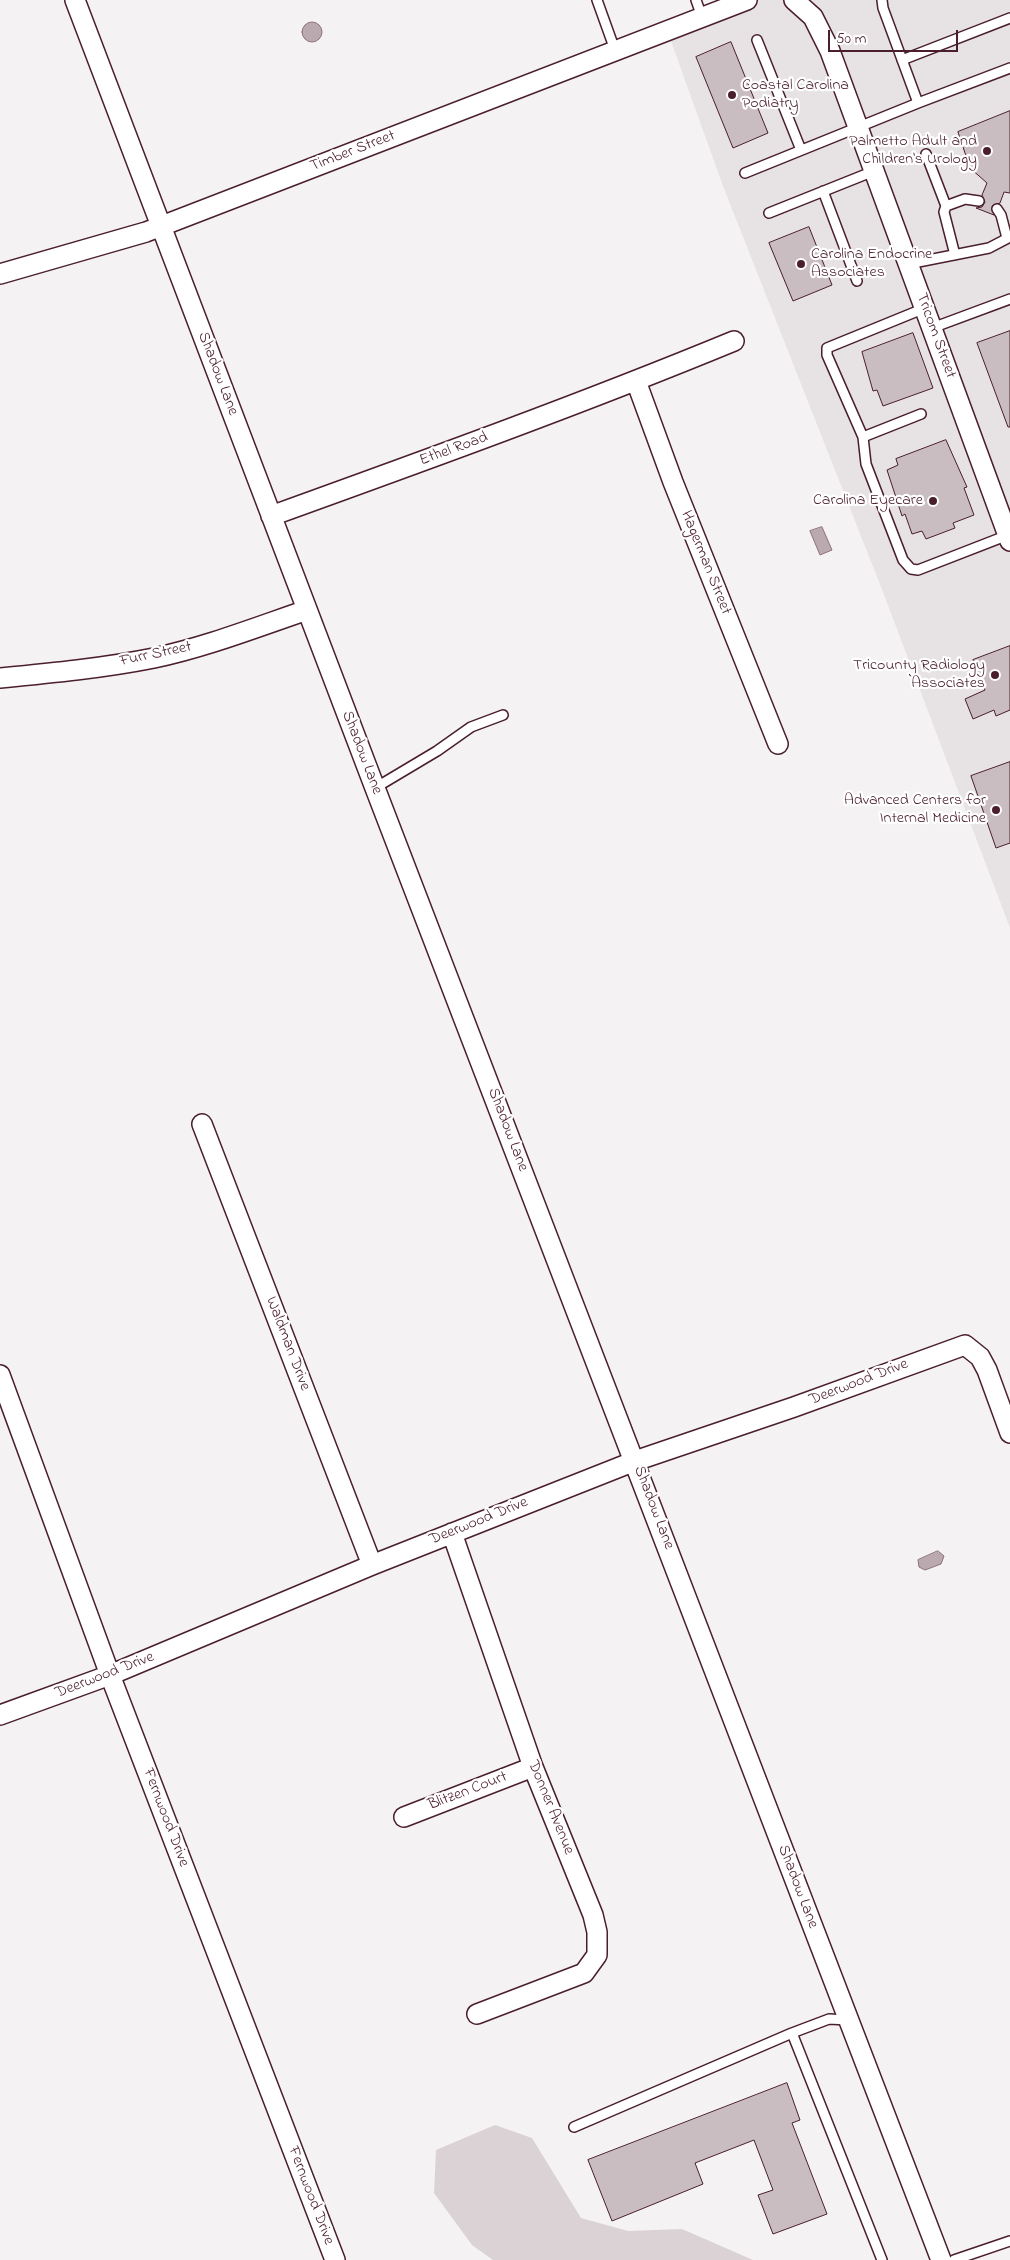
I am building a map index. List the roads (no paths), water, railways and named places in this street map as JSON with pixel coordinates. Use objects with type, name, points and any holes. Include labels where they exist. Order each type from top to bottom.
[{"type":"street","name":"Shadow Lane","points":[[75,0],[375,788],[941,2260]]},
{"type":"street","points":[[699,8],[747,0]]},
{"type":"street","name":"Tricom Street","points":[[794,0],[813,17],[830,50],[924,308],[1005,509],[1009,538]]},
{"type":"street","name":"Timber Street","points":[[0,274],[162,226],[615,50],[699,8]]},
{"type":"street","name":"Ethel Road","points":[[271,516],[636,381],[734,341]]},
{"type":"street","name":"Hagerman Street","points":[[636,381],[673,482],[778,744]]},
{"type":"street","name":"Furr Street","points":[[0,678],[78,670],[155,658],[307,610]]},
{"type":"street","name":"Waldman Drive","points":[[202,1124],[372,1565]]},
{"type":"street","name":"Deerwood Drive","points":[[0,1715],[110,1675],[372,1565],[635,1461],[794,1407],[965,1345],[980,1357],[987,1370],[1010,1433]]},
{"type":"street","name":"Fernwood Drive","points":[[0,1375],[110,1675],[335,2260]]},
{"type":"street","name":"Donner Avenue","points":[[452,1533],[533,1767],[593,1915],[597,1932],[597,1955],[584,1973],[477,2014]]},
{"type":"street","name":"Blitzen Court","points":[[404,1817],[533,1767]]},
{"type":"lane","points":[[597,0],[615,50]]},
{"type":"lane","points":[[882,0],[883,8],[918,103]]},
{"type":"lane","points":[[902,60],[1010,18]]},
{"type":"lane","points":[[757,40],[801,150]]},
{"type":"lane","points":[[745,173],[1010,68]]},
{"type":"lane","points":[[926,154],[946,206],[944,212],[945,222],[955,255]]},
{"type":"lane","points":[[769,213],[874,171]]},
{"type":"lane","points":[[823,191],[857,281]]},
{"type":"lane","points":[[946,206],[964,199],[979,201]]},
{"type":"lane","points":[[908,264],[989,248],[1009,237],[999,212]]},
{"type":"lane","points":[[932,328],[1010,299]]},
{"type":"lane","points":[[924,308],[827,348],[827,355],[863,437],[866,464],[903,560],[911,569],[918,570],[1009,538]]},
{"type":"lane","points":[[863,437],[921,414]]},
{"type":"lane","points":[[375,788],[437,751],[472,727],[503,715]]},
{"type":"lane","points":[[574,2127],[792,2033],[829,2019],[848,2020]]},
{"type":"lane","points":[[792,2033],[882,2260]]},
{"type":"lane","points":[[954,2260],[1010,2241]]},
{"type":"place","name":"Coastal Carolina Podiatry","points":[[732,95]]},
{"type":"place","name":"Palmetto Adult and Children's Urology","points":[[987,151]]},
{"type":"place","name":"Carolina Endocrine Associates","points":[[801,264]]},
{"type":"place","name":"Carolina Eyecare","points":[[933,501]]},
{"type":"place","name":"Tricounty Radiology Associates","points":[[995,675]]},
{"type":"place","name":"Advanced Centers for Internal Medicine","points":[[996,810]]}]
